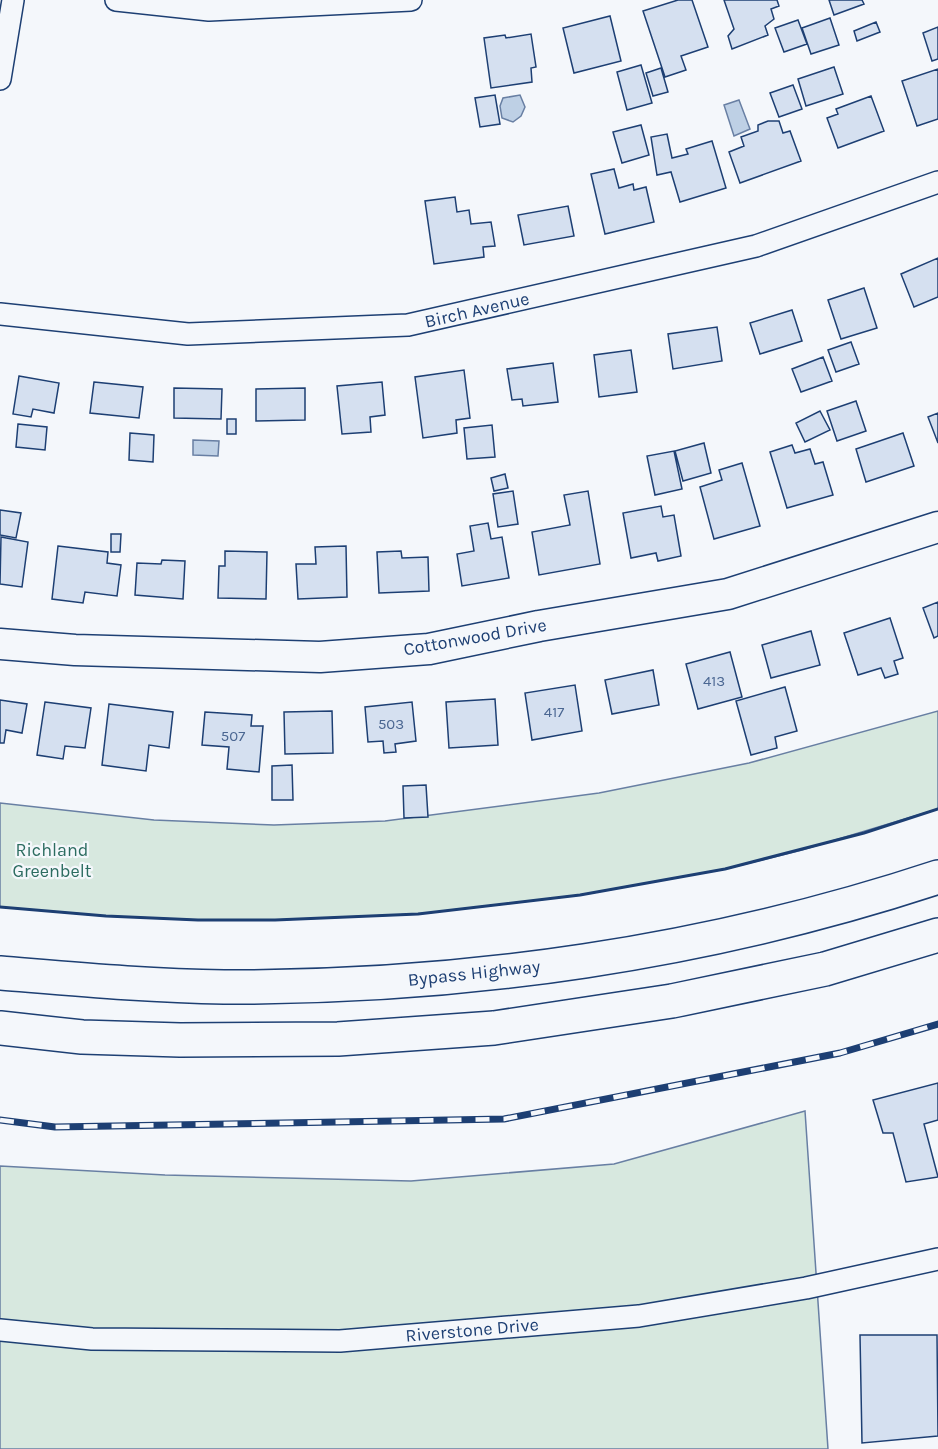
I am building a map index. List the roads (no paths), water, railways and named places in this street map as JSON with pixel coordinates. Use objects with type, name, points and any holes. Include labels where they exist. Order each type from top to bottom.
[{"type":"highway","name":"Bypass Highway","points":[[0,973],[109,982],[223,987],[351,984],[490,973],[603,959],[721,936],[811,915],[938,877]]},
{"type":"highway","points":[[0,1028],[82,1037],[180,1040],[338,1039],[494,1028],[672,1001],[825,969],[938,935]]},
{"type":"street","points":[[0,80],[13,0]]},
{"type":"street","points":[[116,0],[209,10],[407,0]]},
{"type":"street","name":"Birch Avenue","points":[[0,314],[188,334],[408,325],[756,246],[938,182]]},
{"type":"street","name":"Cottonwood Drive","points":[[0,644],[75,650],[320,657],[429,649],[539,626],[728,594],[938,527]]},
{"type":"street","name":"Riverstone Drive","points":[[0,1330],[92,1339],[340,1341],[639,1316],[806,1288],[938,1258]]},
{"type":"water","points":[[520,95],[525,107],[521,116],[513,122],[502,118],[500,106],[503,98]]},
{"type":"water","points":[[739,100],[750,129],[734,136],[724,105]]},
{"type":"water","points":[[193,440],[219,441],[218,456],[193,455]]},
{"type":"railway","points":[[0,1120],[55,1127],[504,1119],[840,1053],[938,1024]]},
{"type":"park label","name":"Richland Greenbelt","points":[[52,860]]}]
